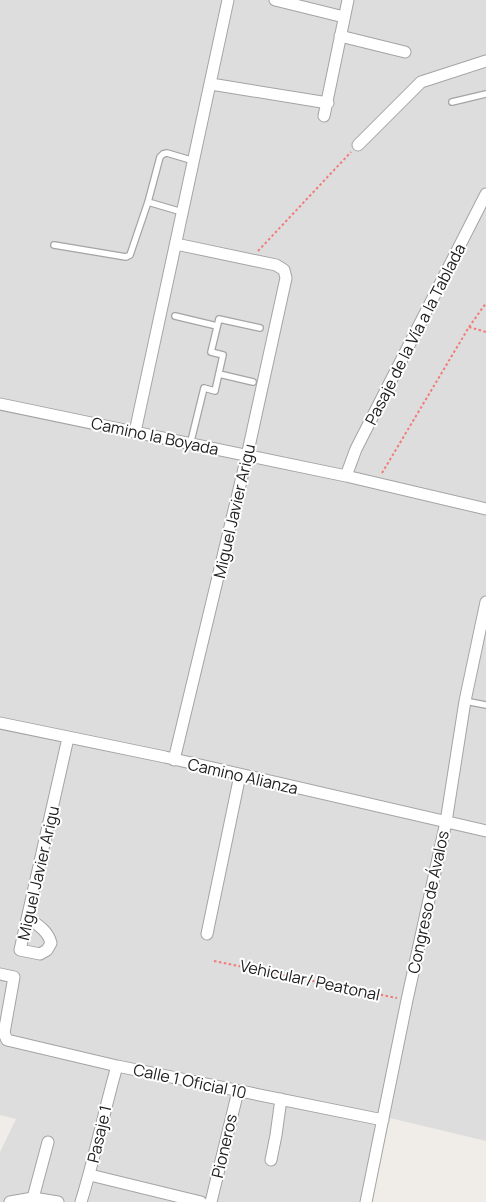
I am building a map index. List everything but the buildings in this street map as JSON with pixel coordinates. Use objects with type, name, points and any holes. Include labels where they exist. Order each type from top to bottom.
[{"type":"street","points":[[135,432],[228,0]]},
{"type":"street","points":[[275,0],[344,17]]},
{"type":"street","points":[[324,116],[348,0]]},
{"type":"street","points":[[340,36],[405,52]]},
{"type":"street","points":[[358,145],[421,82],[486,61]]},
{"type":"street","points":[[210,84],[328,103]]},
{"type":"street","name":"Pasaje de la Vía a la Tablada","points":[[346,476],[361,440],[486,194]]},
{"type":"street","points":[[176,244],[250,260]]},
{"type":"street","name":"Miguel Javier Arigu","points":[[174,760],[247,456],[286,278],[284,270],[276,265],[250,260]]},
{"type":"street","name":"Camino la Boyada","points":[[0,404],[346,476],[486,508]]},
{"type":"street","name":"Congreso de Ávalos","points":[[366,1202],[446,822],[465,701],[486,602]]},
{"type":"street","name":"Camino Alianza","points":[[0,723],[174,760],[486,831]]},
{"type":"street","name":"Miguel Javier Arigu","points":[[28,918],[42,928],[49,936],[51,944],[47,950],[40,954],[20,950],[68,738]]},
{"type":"street","points":[[207,934],[240,775]]},
{"type":"street","name":"Calle 1 Oficial 10","points":[[0,974],[14,977],[4,1033],[7,1040],[117,1066],[383,1120]]},
{"type":"street","name":"Pasaje 1","points":[[81,1202],[90,1175],[117,1066]]},
{"type":"street","name":"Pioneros","points":[[211,1202],[238,1091]]},
{"type":"street","points":[[271,1160],[281,1100]]},
{"type":"street","points":[[33,1198],[48,1142]]},
{"type":"street","points":[[90,1175],[201,1202]]},
{"type":"street","points":[[10,1202],[33,1198],[58,1202]]},
{"type":"lane","points":[[452,102],[486,94]]},
{"type":"lane","points":[[54,245],[120,258],[126,257],[130,254],[148,202],[160,157],[167,153],[194,161]]},
{"type":"lane","points":[[148,202],[182,212]]},
{"type":"lane","points":[[175,316],[217,326]]},
{"type":"lane","points":[[190,444],[204,388],[215,391],[219,374],[223,355],[212,352],[219,319],[260,328]]},
{"type":"lane","points":[[219,374],[253,382]]},
{"type":"lane","points":[[465,701],[486,705]]},
{"type":"path","points":[[250,260],[358,145]]},
{"type":"path","points":[[376,483],[486,303]]},
{"type":"path","points":[[469,328],[486,332]]},
{"type":"path","name":"Vehicular/ Peatonal","points":[[214,961],[407,1000]]},
{"type":"shaded area","points":[[0,0],[486,0],[486,1141],[390,1118],[370,1202],[0,1202],[0,1152],[16,1119],[0,1115]]}]
